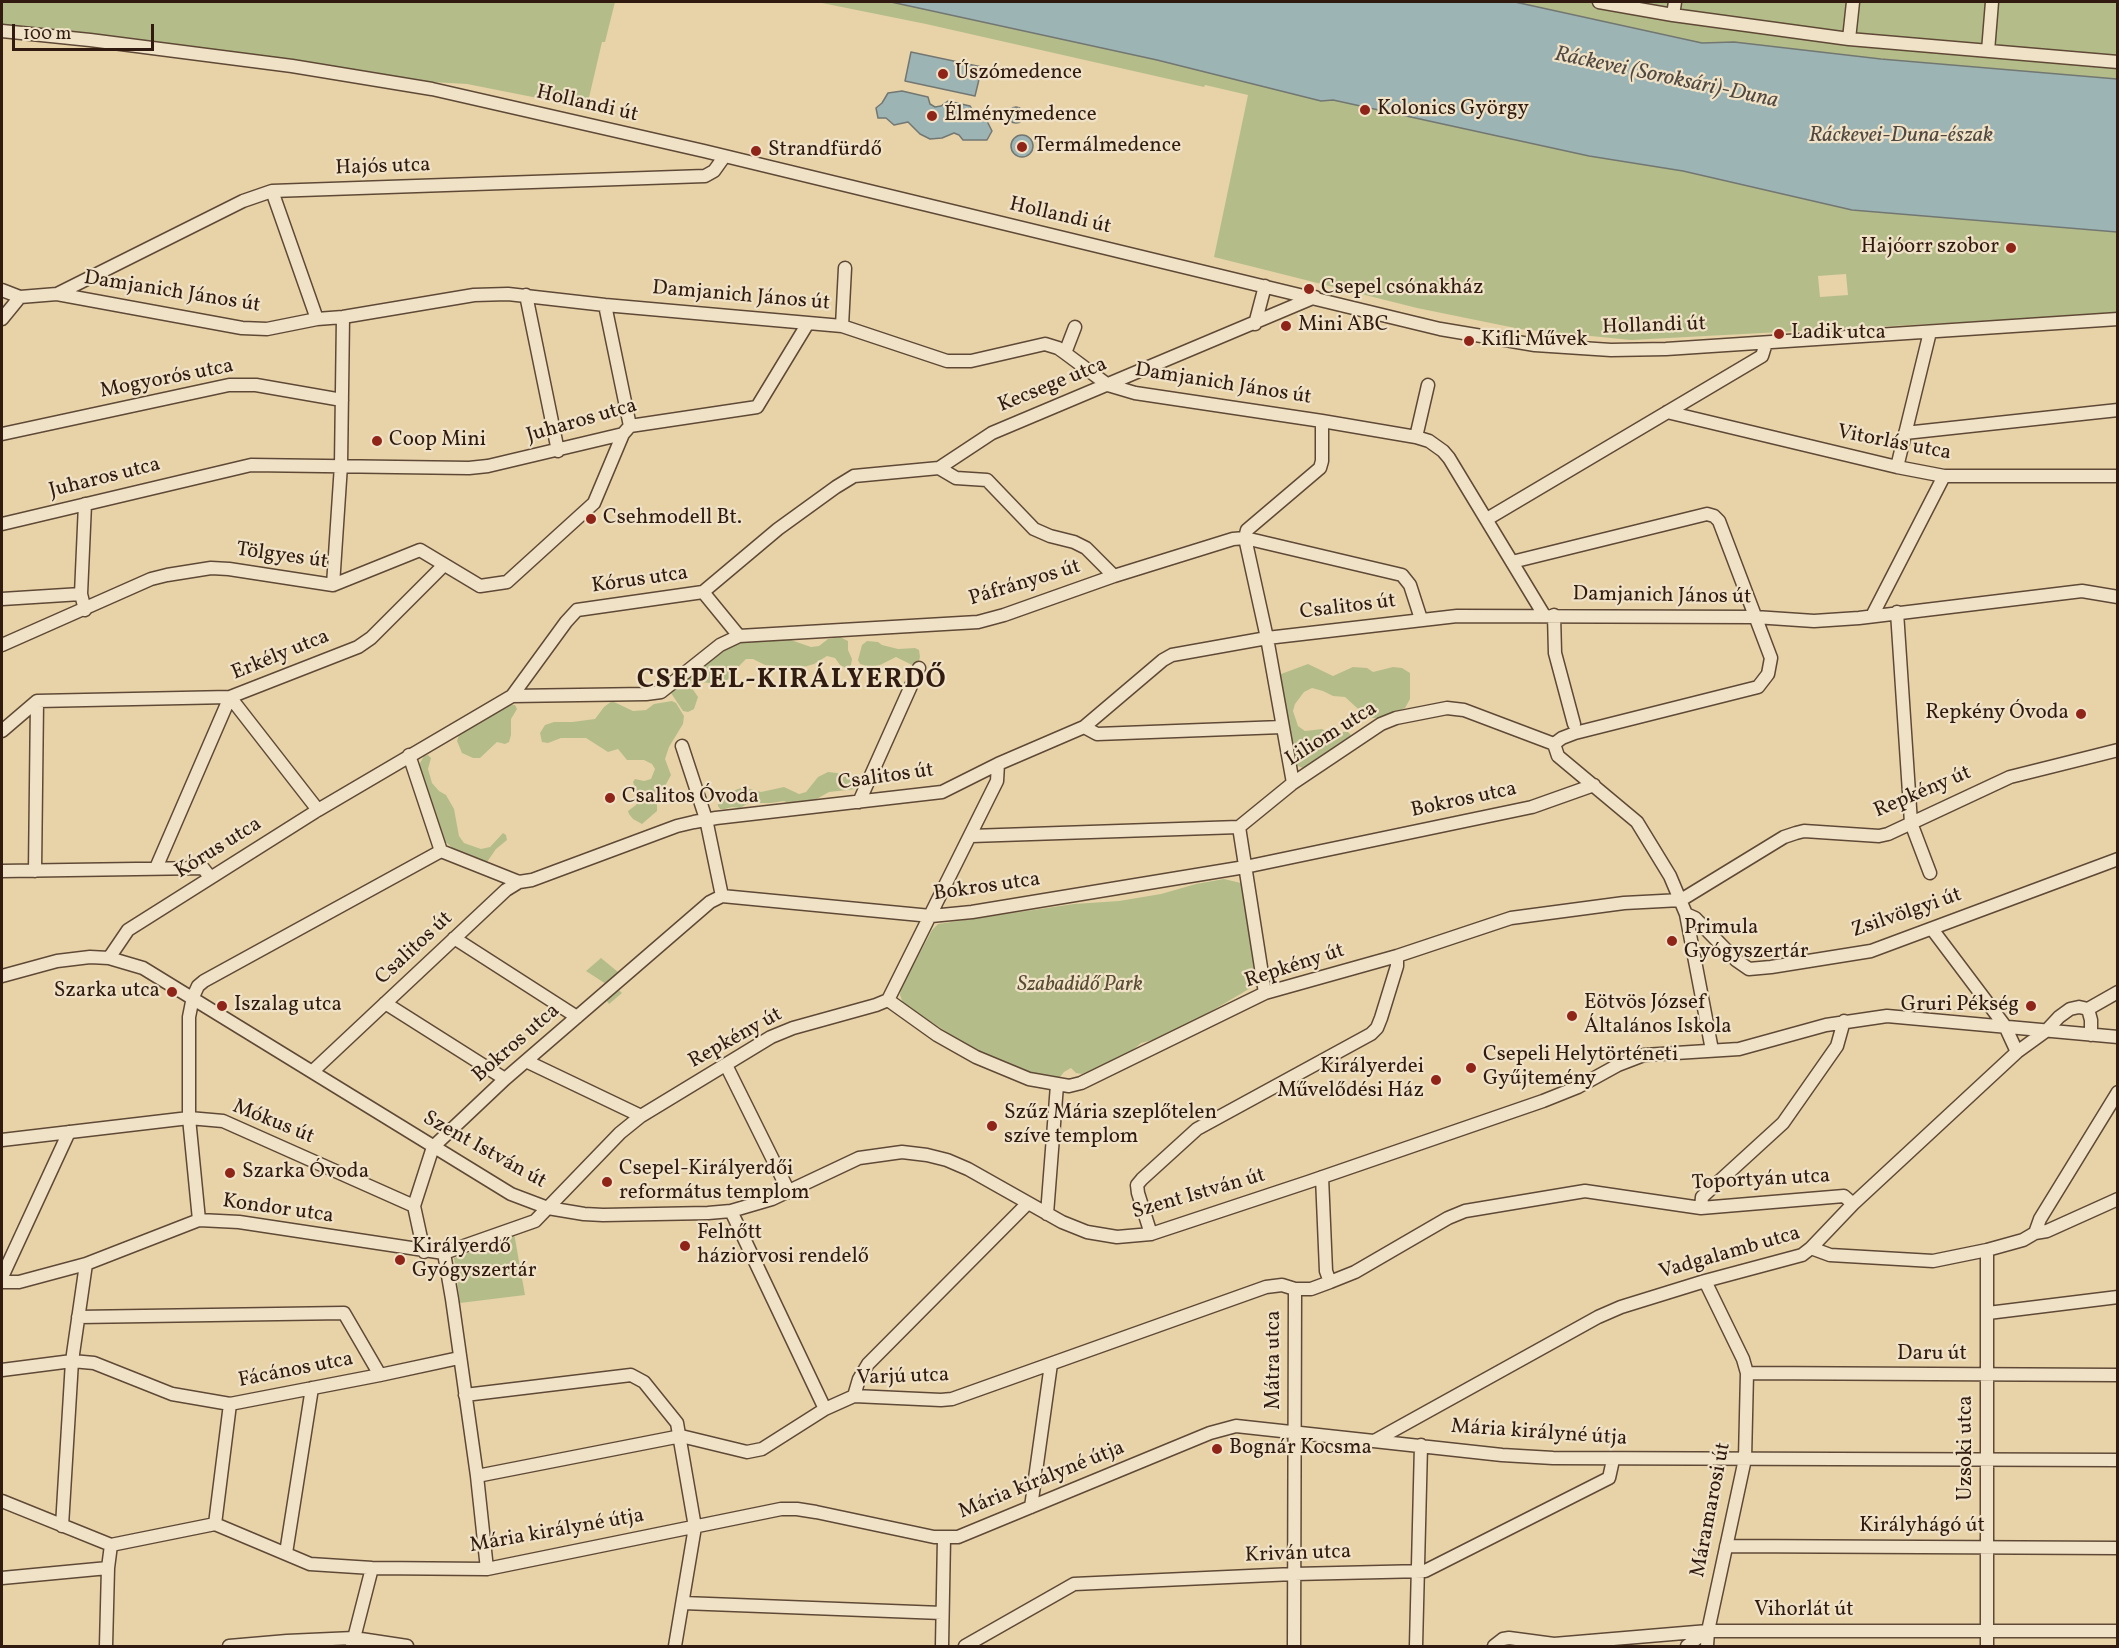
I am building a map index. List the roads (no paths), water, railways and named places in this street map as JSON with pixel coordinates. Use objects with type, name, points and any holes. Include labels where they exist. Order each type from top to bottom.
[{"type":"street","points":[[1599,2],[1673,15],[1849,39],[2118,62]]},
{"type":"street","points":[[1673,15],[1675,2]]},
{"type":"street","points":[[1849,39],[1853,2]]},
{"type":"street","points":[[1988,51],[1992,2]]},
{"type":"street","name":"Hollandi út","points":[[2,31],[292,66],[432,89],[1315,297],[1440,329],[1535,345],[1644,350],[2118,319]]},
{"type":"street","name":"Hajós utca","points":[[57,294],[243,201],[272,191],[705,176],[714,171],[724,157]]},
{"type":"street","points":[[272,191],[317,319]]},
{"type":"street","points":[[842,326],[845,268]]},
{"type":"street","points":[[1255,324],[1264,286]]},
{"type":"street","name":"Damjanich János út","points":[[2,290],[20,297],[57,294],[242,328],[267,329],[474,295],[526,295],[604,305],[842,326],[947,361],[971,361],[1045,344],[1065,353],[1108,385],[1135,393],[1322,421],[1429,441],[1443,451],[1512,562],[1549,615],[1755,617],[1814,621],[2082,591],[2118,597]]},
{"type":"street","points":[[526,295],[558,451]]},
{"type":"street","points":[[2,320],[20,297]]},
{"type":"street","name":"Kecsege utca","points":[[939,468],[992,433],[1315,297]]},
{"type":"street","points":[[604,305],[627,430]]},
{"type":"street","points":[[333,585],[341,465],[343,317]]},
{"type":"street","name":"Juharos utca","points":[[2,525],[251,465],[469,468],[504,464],[558,451],[627,430],[757,407],[808,323]]},
{"type":"street","points":[[1065,353],[1075,327]]},
{"type":"street","points":[[1897,467],[1930,332]]},
{"type":"street","points":[[1487,519],[1762,356],[1766,343]]},
{"type":"street","name":"Mogyorós utca","points":[[2,434],[230,385],[256,385],[342,400]]},
{"type":"street","points":[[1416,437],[1428,385]]},
{"type":"street","points":[[1905,433],[2118,410]]},
{"type":"street","name":"Vitorlás utca","points":[[1667,412],[1897,467],[1944,476],[2118,476]]},
{"type":"street","points":[[1293,783],[1268,638],[1245,537],[1247,530],[1320,468],[1322,421]]},
{"type":"street","name":"Tölgyes út","points":[[2,645],[86,610],[151,579],[211,568],[333,585],[420,550],[480,586],[507,582],[594,503],[627,430]]},
{"type":"street","name":"Kórus utca","points":[[109,958],[128,930],[318,810],[512,696],[566,622],[578,610],[703,592],[778,529],[854,476],[939,468],[956,478],[987,480],[1034,529],[1086,548],[1114,576]]},
{"type":"street","points":[[1872,616],[1944,476]]},
{"type":"street","points":[[86,504],[81,594],[86,610]]},
{"type":"street","points":[[1512,562],[1707,514],[1719,521],[1771,658],[1764,682],[1758,687],[1575,733],[1554,744],[1558,756],[1637,822],[1653,846],[1686,914],[1712,1050]]},
{"type":"street","name":"Páfrányos út","points":[[512,696],[661,692],[720,645],[739,636],[978,622],[1114,576],[1245,537],[1402,576],[1410,585],[1421,619]]},
{"type":"street","name":"Erkély utca","points":[[37,701],[230,697],[364,643],[444,565]]},
{"type":"street","points":[[703,592],[739,636]]},
{"type":"street","points":[[2,599],[81,594]]},
{"type":"street","points":[[1897,612],[1911,823],[1930,873]]},
{"type":"street","name":"Csalitos út","points":[[313,1071],[506,890],[519,882],[532,880],[677,826],[706,819],[942,792],[998,764],[1084,727],[1163,660],[1172,655],[1268,638],[1421,619],[1483,615],[1533,618],[1549,615]]},
{"type":"street","points":[[1549,615],[1555,653],[1574,724]]},
{"type":"street","points":[[859,802],[919,668]]},
{"type":"street","points":[[156,868],[230,697],[318,810]]},
{"type":"street","points":[[2,731],[37,701]]},
{"type":"street","points":[[35,871],[37,701]]},
{"type":"street","name":"Liliom utca","points":[[1239,827],[1293,783],[1381,724],[1396,718],[1447,708],[1464,710],[1554,744]]},
{"type":"street","points":[[1084,727],[1097,734],[1282,727]]},
{"type":"street","points":[[682,746],[706,819],[722,896]]},
{"type":"street","name":"Repkény út","points":[[548,1208],[620,1133],[641,1116],[784,1031],[888,1000],[937,1035],[976,1057],[1014,1074],[1069,1086],[1081,1083],[1265,993],[1397,956],[1511,918],[1624,903],[1680,900],[1784,837],[1804,831],[1879,836],[1888,834],[2010,777],[2118,750]]},
{"type":"street","points":[[409,755],[441,851],[519,882]]},
{"type":"street","points":[[888,1000],[997,782],[998,764]]},
{"type":"street","name":"Bokros utca","points":[[433,1147],[577,1017],[710,902],[722,896],[931,916],[972,912],[1245,867],[1532,807],[1594,785]]},
{"type":"street","points":[[971,836],[1239,827],[1265,993]]},
{"type":"street","points":[[199,1220],[189,1118],[189,1017],[198,986],[441,851]]},
{"type":"street","name":"Zsilvölgyi út","points":[[1686,914],[1695,918],[1736,960],[1749,969],[1870,951],[2118,859]]},
{"type":"street","points":[[2,871],[203,868],[210,877]]},
{"type":"street","points":[[1932,929],[2004,1026],[2017,1052]]},
{"type":"street","points":[[454,938],[577,1017]]},
{"type":"street","points":[[1151,1234],[1138,1193],[1137,1185],[1142,1179],[1197,1129],[1371,1034],[1382,1018],[1397,966],[1397,956]]},
{"type":"street","name":"Szent István út","points":[[2,976],[57,961],[90,957],[109,958],[143,968],[511,1194],[548,1208],[603,1215],[708,1214],[730,1211],[758,1204],[789,1192],[859,1158],[902,1152],[947,1160],[968,1169],[1074,1227],[1102,1235],[1117,1236],[1151,1234],[1322,1177],[1543,1101],[1644,1055],[1739,1049],[1844,1021],[1887,1016],[2118,1037]]},
{"type":"street","points":[[1811,1248],[1853,1204],[2017,1052],[2046,1031],[2070,1009],[2079,1007],[2088,1009],[2118,992]]},
{"type":"street","points":[[385,1003],[505,1080]]},
{"type":"street","points":[[2088,1009],[2091,1035]]},
{"type":"street","points":[[1701,1208],[1702,1197],[1783,1123],[1837,1046],[1844,1021]]},
{"type":"street","points":[[528,1062],[641,1116]]},
{"type":"street","points":[[726,1065],[789,1192]]},
{"type":"street","points":[[1047,1214],[1057,1085]]},
{"type":"street","points":[[2035,1233],[2040,1219],[2117,1093]]},
{"type":"street","name":"Mókus út","points":[[2,1140],[189,1118],[223,1121],[414,1206]]},
{"type":"street","points":[[2,1277],[69,1132]]},
{"type":"street","points":[[424,1251],[414,1206],[433,1147]]},
{"type":"street","points":[[1322,1177],[1326,1270],[1330,1282]]},
{"type":"street","name":"Toportyán utca","points":[[1330,1282],[1355,1272],[1448,1218],[1465,1211],[1585,1191],[1701,1208],[1844,1196],[1853,1204]]},
{"type":"street","name":"Vadgalamb utca","points":[[1376,1440],[1598,1317],[1642,1299],[1802,1255],[1811,1248],[1830,1255],[1924,1261],[1987,1250],[2047,1231],[2118,1200]]},
{"type":"street","points":[[854,1396],[868,1364],[1028,1203]]},
{"type":"street","name":"Kondor utca","points":[[2,1282],[19,1282],[86,1264],[199,1220],[240,1222],[444,1253],[535,1221],[548,1208]]},
{"type":"street","points":[[730,1211],[825,1409]]},
{"type":"street","name":"Uzsoki utca","points":[[1987,1250],[1987,1647]]},
{"type":"street","points":[[444,1253],[477,1476],[487,1569]]},
{"type":"street","points":[[62,1526],[72,1360],[86,1264]]},
{"type":"street","name":"Máramarosi út","points":[[1706,1281],[1743,1359],[1747,1373],[1745,1459],[1708,1631],[1707,1647]]},
{"type":"street","name":"Varjú utca","points":[[477,1476],[681,1436],[747,1452],[762,1449],[825,1409],[854,1396],[949,1400],[1266,1287],[1282,1285],[1295,1289],[1311,1289],[1330,1282]]},
{"type":"street","name":"Mátra utca","points":[[1294,1647],[1295,1289]]},
{"type":"street","points":[[1988,1313],[2118,1297]]},
{"type":"street","points":[[78,1317],[344,1313],[380,1375]]},
{"type":"street","name":"Fácános utca","points":[[2,1370],[72,1360],[94,1364],[172,1394],[230,1404],[459,1358]]},
{"type":"street","points":[[1031,1507],[1051,1364]]},
{"type":"street","name":"Daru út","points":[[1747,1373],[2118,1375]]},
{"type":"street","points":[[465,1395],[631,1375],[644,1382],[677,1423],[695,1527],[675,1647]]},
{"type":"street","points":[[286,1553],[312,1388]]},
{"type":"street","points":[[2,1501],[111,1545],[215,1524],[230,1404]]},
{"type":"street","name":"Mária királyné útja","points":[[215,1524],[310,1564],[372,1568],[487,1569],[781,1509],[797,1509],[944,1538],[958,1537],[1224,1428],[1245,1426],[1528,1457],[1613,1460],[2118,1460]]},
{"type":"street","points":[[1416,1647],[1416,1572],[1421,1445]]},
{"type":"street","name":"Kriván utca","points":[[965,1647],[1074,1584],[1294,1574],[1425,1571],[1609,1478],[1613,1460]]},
{"type":"street","points":[[942,1647],[944,1538]]},
{"type":"street","points":[[106,1647],[108,1568],[111,1545]]},
{"type":"street","name":"Királyhágó út","points":[[1726,1546],[2118,1548]]},
{"type":"street","points":[[2,1578],[108,1568]]},
{"type":"street","points":[[353,1642],[372,1568]]},
{"type":"street","points":[[683,1603],[942,1613]]},
{"type":"street","points":[[1686,1647],[1708,1631]]},
{"type":"street","name":"Vihorlát út","points":[[1494,1647],[1503,1639],[1509,1638],[1554,1644],[1708,1631],[2118,1631]]},
{"type":"street","points":[[229,1647],[287,1641],[353,1642],[407,1647]]},
{"type":"water","name":"Ráckevei-Duna-észak","points":[[891,2],[1515,2],[1702,43],[1734,42],[1881,59],[2117,79],[2117,232],[1852,210],[1683,171],[1589,156],[1333,100],[1321,101],[1157,60]]},
{"type":"water","name":"Úszómedence","points":[[911,52],[982,67],[975,96],[905,81]]},
{"type":"water","name":"Élménymedence","points":[[902,91],[928,97],[930,104],[935,107],[948,101],[970,106],[973,111],[982,111],[992,131],[987,140],[963,140],[954,133],[942,138],[930,139],[920,134],[908,122],[894,125],[886,118],[878,118],[876,108],[888,93]]},
{"type":"water","points":[[1013,107],[1019,107],[1024,115],[1022,121],[1013,123],[1008,118],[1008,112]]},
{"type":"water","name":"Termálmedence","points":[[1022,135],[1030,138],[1033,146],[1030,154],[1022,157],[1014,154],[1011,146],[1014,138]]},
{"type":"place","name":"Úszómedence","points":[[943,74]]},
{"type":"place","name":"Kolonics György","points":[[1365,110]]},
{"type":"place","name":"Élménymedence","points":[[932,116]]},
{"type":"place","name":"Termálmedence","points":[[1022,147]]},
{"type":"place","name":"Strandfürdő","points":[[756,151]]},
{"type":"place","name":"Hajóorr szobor","points":[[2011,248]]},
{"type":"place","name":"Csepel csónakház","points":[[1309,289]]},
{"type":"place","name":"Mini ABC","points":[[1286,326]]},
{"type":"place","name":"Ladik utca","points":[[1779,334]]},
{"type":"place","name":"Kifli Művek","points":[[1469,341]]},
{"type":"place","name":"Coop Mini","points":[[377,441]]},
{"type":"place","name":"Csehmodell Bt.","points":[[591,519]]},
{"type":"place","name":"Repkény Óvoda","points":[[2081,714]]},
{"type":"place","name":"Csalitos Óvoda","points":[[610,798]]},
{"type":"place","name":"Primula Gyógyszertár","points":[[1672,941]]},
{"type":"place","name":"Szarka utca","points":[[172,992]]},
{"type":"place","name":"Iszalag utca","points":[[222,1006]]},
{"type":"place","name":"Gruri Pékség","points":[[2031,1006]]},
{"type":"place","name":"Eötvös József Általános Iskola","points":[[1572,1016]]},
{"type":"place","name":"Csepeli Helytörténeti Gyűjtemény","points":[[1471,1068]]},
{"type":"place","name":"Királyerdei Művelődési Ház","points":[[1436,1080]]},
{"type":"place","name":"Szűz Mária szeplőtelen szíve templom","points":[[992,1126]]},
{"type":"place","name":"Szarka Óvoda","points":[[230,1173]]},
{"type":"place","name":"Csepel-Királyerdői református templom","points":[[607,1182]]},
{"type":"place","name":"Felnőtt háziorvosi rendelő","points":[[685,1246]]},
{"type":"place","name":"Királyerdő Gyógyszertár","points":[[400,1260]]},
{"type":"place","name":"Bognár Kocsma","points":[[1217,1449]]},
{"type":"district","name":"CSEPEL-KIRÁLYERDŐ","points":[[792,682]]},
{"type":"water label","name":"Ráckevei (Soroksári)-Duna","points":[[1666,79]]},
{"type":"park label","name":"Szabadidő Park","points":[[1080,986]]}]
